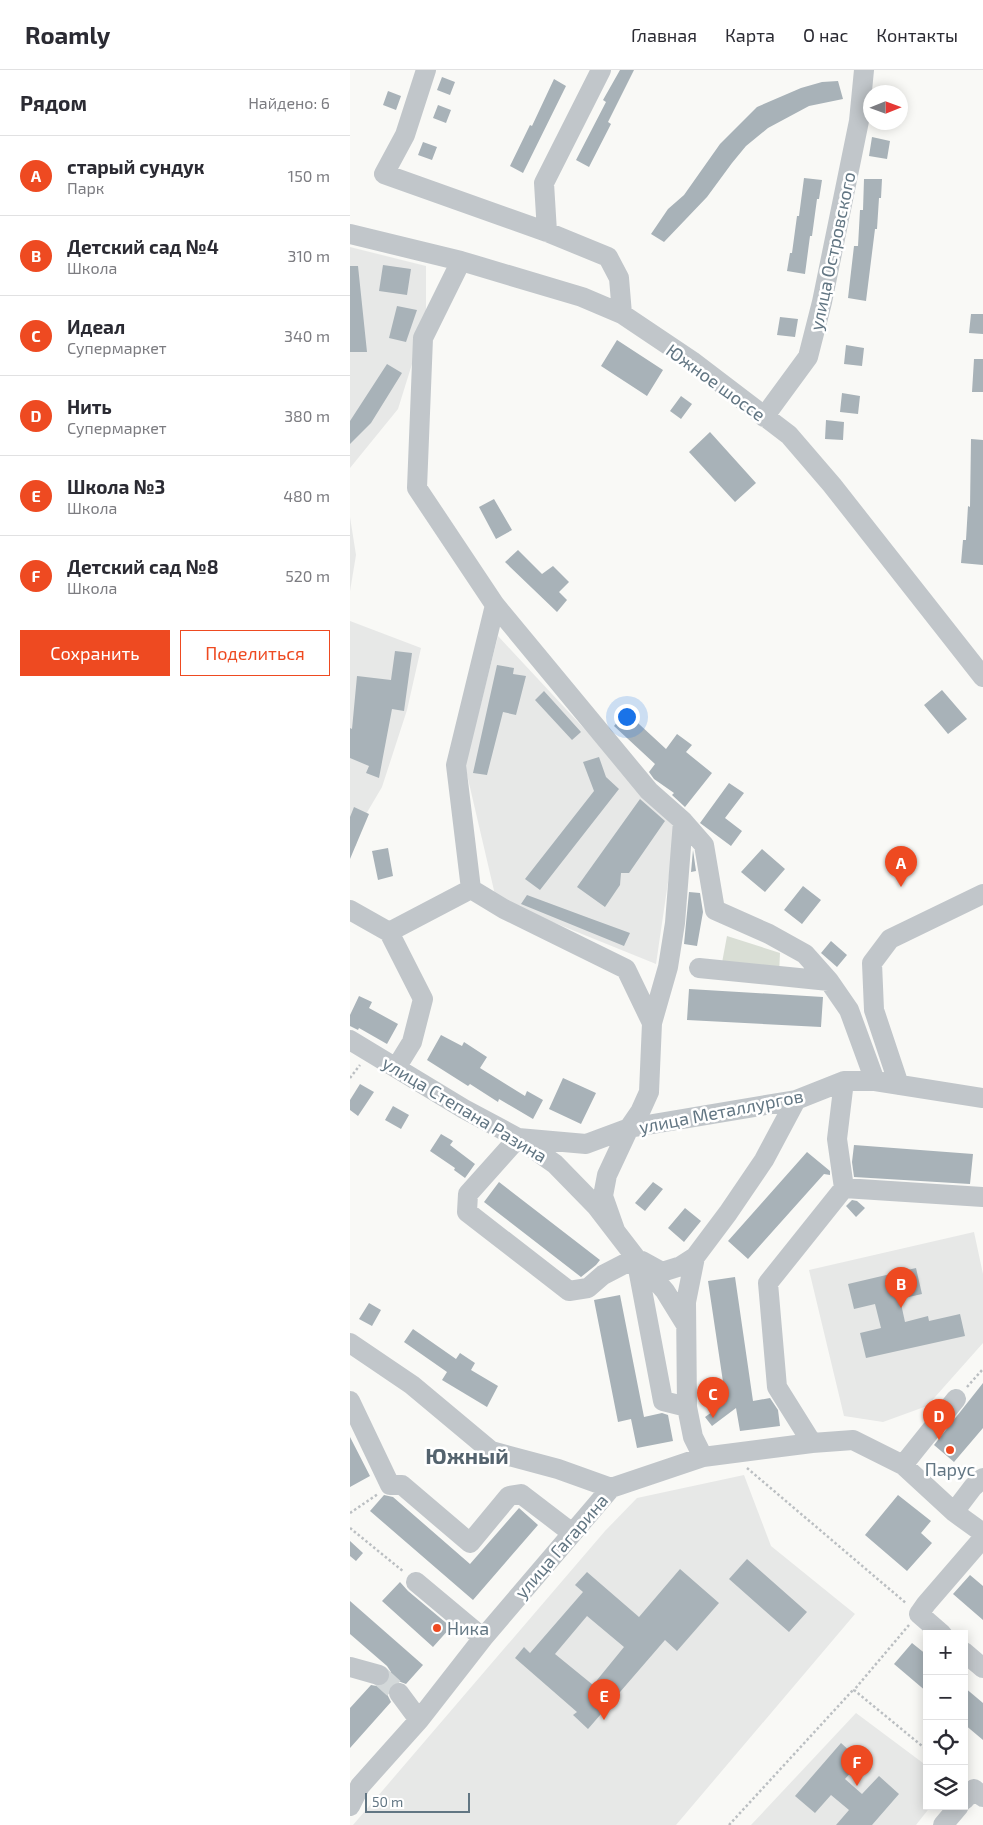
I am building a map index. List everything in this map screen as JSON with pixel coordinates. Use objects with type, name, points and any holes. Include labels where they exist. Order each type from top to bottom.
[{"type":"street","points":[[426,70],[405,135],[384,174],[548,232],[608,257],[619,278],[622,314]]},
{"type":"street","points":[[548,232],[544,183],[601,70]]},
{"type":"street","name":"улица Островского","points":[[764,417],[808,357],[822,302],[859,121],[864,70]]},
{"type":"street","name":"Южное шоссе","points":[[350,234],[461,261],[582,297],[622,314],[692,362],[789,436],[832,485],[983,677]]},
{"type":"street","points":[[461,261],[423,338],[418,488],[495,605],[649,791],[683,821],[704,845],[715,910],[769,934],[805,954],[829,981],[849,1010],[875,1081]]},
{"type":"street","points":[[471,889],[456,765],[495,605]]},
{"type":"street","points":[[615,1230],[603,1196],[607,1175],[629,1128],[640,1112],[649,1092],[652,1023],[668,967],[675,923],[683,821]]},
{"type":"street","points":[[678,882],[711,882]]},
{"type":"street","points":[[390,932],[471,889]]},
{"type":"street","points":[[471,889],[504,910],[626,969],[652,1023]]},
{"type":"street","points":[[899,1085],[874,1010],[872,963],[890,939],[983,894]]},
{"type":"street","points":[[350,910],[390,932],[423,999],[412,1042],[396,1068]]},
{"type":"street","points":[[699,968],[829,981]]},
{"type":"street","name":"улица Степана Разина","points":[[350,1040],[464,1110],[518,1138],[555,1164],[596,1206],[636,1258],[665,1291],[686,1325]]},
{"type":"street","points":[[812,1443],[778,1388],[768,1283],[844,1188],[837,1139],[844,1081]]},
{"type":"street","name":"улица Металлургов","points":[[518,1138],[586,1144],[629,1128],[796,1100],[844,1081],[875,1081],[983,1098]]},
{"type":"street","points":[[636,1258],[662,1272],[681,1266],[695,1257],[764,1160],[796,1100]]},
{"type":"street","points":[[518,1138],[468,1194],[467,1212],[569,1291],[588,1288],[602,1275],[636,1258]]},
{"type":"street","points":[[844,1188],[983,1197]]},
{"type":"street","points":[[695,1257],[686,1302],[687,1407],[693,1437],[703,1457]]},
{"type":"street","points":[[636,1258],[663,1401],[687,1407]]},
{"type":"street","points":[[350,1343],[412,1385],[491,1452],[558,1469],[611,1488]]},
{"type":"street","points":[[903,1464],[956,1399]]},
{"type":"street","points":[[350,1401],[390,1485],[402,1484],[470,1543],[509,1496],[521,1494],[572,1533]]},
{"type":"street","name":"улица Гагарина","points":[[352,1796],[419,1720],[483,1638],[611,1488],[703,1457],[812,1443],[853,1440],[903,1464],[954,1512],[983,1533]]},
{"type":"street","points":[[954,1512],[980,1487]]},
{"type":"street","points":[[937,1630],[919,1614],[983,1538]]},
{"type":"street","points":[[416,1582],[483,1638]]},
{"type":"street","points":[[968,1655],[983,1668]]},
{"type":"street","points":[[350,1667],[379,1675]]},
{"type":"street","points":[[398,1693],[419,1720]]},
{"type":"street","points":[[968,1796],[974,1789],[983,1797]]},
{"type":"street","points":[[942,1825],[955,1810]]},
{"type":"path","points":[[956,1399],[983,1369]]},
{"type":"path","points":[[729,1453],[919,1614],[854,1690],[729,1825]]},
{"type":"path","points":[[350,1512],[390,1485]]},
{"type":"path","points":[[350,1528],[416,1582]]},
{"type":"path","points":[[854,1690],[923,1747]]},
{"type":"shaded area","points":[[350,247],[426,266],[426,319],[398,409],[350,468]]},
{"type":"shaded area","points":[[350,517],[356,555],[350,591]]},
{"type":"shaded area","points":[[350,621],[421,648],[407,710],[382,787],[359,826],[356,846],[350,847]]},
{"type":"shaded area","points":[[498,636],[645,794],[677,821],[656,964],[496,899],[465,766]]},
{"type":"shaded area","points":[[727,936],[780,953],[779,974],[721,968]]},
{"type":"shaded area","points":[[974,1232],[983,1274],[983,1343],[927,1406],[883,1422],[844,1416],[809,1270]]},
{"type":"shaded area","points":[[744,1475],[771,1546],[855,1614],[676,1825],[353,1825],[605,1531],[637,1498]]},
{"type":"shaded area","points":[[856,1713],[923,1763],[923,1810],[928,1810],[916,1825],[751,1825]]},
{"type":"building","points":[[620,70],[634,70],[608,122],[611,124],[589,167],[576,160],[606,102],[603,100]]},
{"type":"building","points":[[442,77],[455,82],[450,95],[437,90]]},
{"type":"building","points":[[554,79],[566,86],[523,173],[510,166],[530,125],[532,126]]},
{"type":"building","points":[[838,81],[843,99],[809,106],[768,128],[746,146],[707,197],[664,242],[651,234],[668,209],[684,195],[720,144],[757,107],[801,88],[822,82]]},
{"type":"building","points":[[388,91],[401,96],[396,110],[383,105]]},
{"type":"building","points":[[438,105],[451,110],[446,123],[433,118]]},
{"type":"building","points":[[872,137],[890,141],[887,159],[869,156]]},
{"type":"building","points":[[423,142],[437,147],[432,160],[418,155]]},
{"type":"building","points":[[804,178],[822,180],[819,199],[817,199],[812,236],[810,236],[805,274],[787,271],[790,253],[792,253],[797,216],[799,216]]},
{"type":"building","points":[[864,179],[882,179],[877,229],[875,229],[866,301],[848,298],[854,246],[858,246],[860,210],[863,210]]},
{"type":"building","points":[[383,265],[411,269],[407,295],[379,291]]},
{"type":"building","points":[[350,266],[358,266],[367,352],[350,352]]},
{"type":"building","points":[[397,306],[417,310],[406,342],[389,338]]},
{"type":"building","points":[[971,314],[983,314],[983,334],[969,333]]},
{"type":"building","points":[[780,317],[798,319],[795,337],[777,335]]},
{"type":"building","points":[[617,340],[663,370],[647,396],[601,366]]},
{"type":"building","points":[[846,345],[864,348],[862,366],[844,364]]},
{"type":"building","points":[[974,359],[983,359],[983,392],[972,392]]},
{"type":"building","points":[[387,364],[402,373],[371,423],[350,444],[350,421]]},
{"type":"building","points":[[842,393],[860,396],[858,414],[840,412]]},
{"type":"building","points":[[681,396],[692,404],[681,419],[670,411]]},
{"type":"building","points":[[826,420],[844,422],[843,440],[825,439]]},
{"type":"building","points":[[710,432],[756,483],[735,502],[689,452]]},
{"type":"building","points":[[971,439],[983,440],[983,565],[961,563],[963,540],[966,540],[968,506],[970,507]]},
{"type":"building","points":[[494,499],[512,530],[496,539],[479,507]]},
{"type":"building","points":[[518,550],[542,574],[553,566],[569,582],[559,592],[567,600],[557,612],[505,562]]},
{"type":"building","points":[[395,651],[412,653],[404,711],[392,709],[379,778],[366,773],[369,766],[350,758],[350,728],[352,729],[357,676],[391,680]]},
{"type":"building","points":[[497,665],[514,668],[513,674],[526,676],[516,715],[503,712],[487,775],[473,773]]},
{"type":"building","points":[[942,690],[967,719],[948,734],[924,705]]},
{"type":"building","points":[[544,691],[581,732],[572,740],[535,700]]},
{"type":"building","points":[[626,712],[666,749],[677,734],[692,745],[686,752],[712,773],[685,807],[672,795],[674,793],[654,779],[649,772],[655,764],[614,726]]},
{"type":"building","points":[[599,757],[606,777],[619,789],[540,890],[525,879],[594,791],[583,762]]},
{"type":"building","points":[[729,783],[744,793],[725,818],[742,831],[731,846],[700,823]]},
{"type":"building","points":[[640,799],[665,821],[629,873],[621,873],[620,885],[605,907],[577,887]]},
{"type":"building","points":[[354,807],[369,814],[350,859],[350,817]]},
{"type":"building","points":[[388,848],[393,876],[378,880],[372,851]]},
{"type":"building","points":[[762,849],[785,869],[765,892],[741,872]]},
{"type":"building","points":[[693,850],[696,871],[691,872]]},
{"type":"building","points":[[803,886],[821,900],[802,924],[784,910]]},
{"type":"building","points":[[689,892],[700,893],[703,912],[697,946],[684,944]]},
{"type":"building","points":[[527,895],[630,933],[624,946],[521,904]]},
{"type":"building","points":[[831,941],[847,955],[837,967],[821,953]]},
{"type":"building","points":[[689,989],[823,997],[821,1027],[687,1020]]},
{"type":"building","points":[[359,996],[372,1002],[369,1008],[398,1024],[387,1044],[359,1028],[358,1030],[350,1026],[350,1015]]},
{"type":"building","points":[[441,1035],[462,1046],[464,1042],[487,1057],[480,1068],[525,1096],[527,1091],[543,1100],[533,1119],[499,1099],[498,1102],[470,1084],[468,1086],[427,1060]]},
{"type":"building","points":[[563,1078],[596,1093],[581,1124],[549,1109]]},
{"type":"building","points":[[360,1084],[374,1092],[358,1116],[350,1110],[350,1100]]},
{"type":"building","points":[[393,1106],[409,1115],[401,1129],[385,1120]]},
{"type":"building","points":[[441,1134],[453,1141],[450,1145],[475,1164],[465,1178],[454,1170],[455,1168],[430,1151]]},
{"type":"building","points":[[854,1145],[973,1154],[970,1184],[854,1177],[852,1162]]},
{"type":"building","points":[[807,1152],[830,1171],[830,1175],[824,1174],[748,1259],[728,1241]]},
{"type":"building","points":[[499,1182],[600,1260],[596,1265],[581,1277],[484,1202]]},
{"type":"building","points":[[653,1182],[663,1189],[645,1211],[635,1203]]},
{"type":"building","points":[[852,1200],[857,1201],[865,1208],[856,1217],[846,1206]]},
{"type":"building","points":[[685,1208],[701,1221],[684,1242],[668,1228]]},
{"type":"building","points":[[916,1268],[922,1294],[900,1299],[905,1322],[928,1316],[929,1321],[960,1314],[965,1336],[866,1358],[860,1333],[881,1328],[875,1304],[854,1309],[848,1284]]},
{"type":"building","points":[[735,1277],[753,1401],[770,1398],[778,1410],[780,1426],[740,1431],[736,1408],[712,1426],[705,1417],[726,1402],[708,1281]]},
{"type":"building","points":[[620,1295],[644,1417],[662,1413],[668,1415],[673,1441],[637,1448],[631,1419],[618,1422],[594,1300]]},
{"type":"building","points":[[369,1303],[381,1310],[372,1326],[359,1319]]},
{"type":"building","points":[[413,1329],[456,1359],[460,1353],[475,1363],[471,1370],[498,1386],[487,1407],[442,1380],[447,1372],[404,1342]]},
{"type":"building","points":[[983,1383],[983,1428],[954,1462],[934,1445]]},
{"type":"building","points":[[350,1437],[370,1476],[350,1487]]},
{"type":"building","points":[[384,1495],[393,1497],[470,1564],[519,1508],[538,1525],[473,1600],[370,1511]]},
{"type":"building","points":[[898,1495],[931,1521],[921,1533],[932,1543],[907,1571],[865,1535]]},
{"type":"building","points":[[350,1541],[363,1553],[356,1561],[350,1556]]},
{"type":"building","points":[[747,1559],[807,1612],[789,1632],[729,1579]]},
{"type":"building","points":[[680,1569],[719,1603],[677,1651],[665,1640],[588,1729],[573,1715],[577,1712],[515,1658],[524,1647],[530,1653],[583,1592],[575,1585],[587,1572],[639,1617]],"holes":[[[587,1616],[624,1647],[593,1685],[555,1654]]]},
{"type":"building","points":[[970,1575],[983,1586],[983,1620],[953,1594]]},
{"type":"building","points":[[400,1582],[451,1627],[433,1647],[382,1601]]},
{"type":"building","points":[[350,1601],[423,1665],[406,1684],[398,1681],[392,1684],[387,1694],[391,1702],[350,1748],[350,1708],[371,1685],[382,1687],[387,1684],[391,1672],[387,1666],[350,1634]]},
{"type":"building","points":[[912,1643],[923,1652],[923,1689],[894,1664]]},
{"type":"building","points":[[968,1690],[983,1703],[983,1740],[968,1727]]},
{"type":"building","points":[[841,1743],[861,1761],[845,1779],[862,1794],[879,1776],[899,1794],[872,1825],[836,1825],[849,1810],[831,1795],[815,1813],[795,1796]]},
{"type":"tunnel","points":[[379,1675],[399,1693]]},
{"type":"place","name":"старый сундук","points":[[901,887]]},
{"type":"place","name":"Детский сад №4","points":[[901,1308]]},
{"type":"place","name":"Идеал","points":[[713,1418]]},
{"type":"place","name":"Нить","points":[[939,1440]]},
{"type":"place","name":"Парус","points":[[950,1450]]},
{"type":"place","name":"Ника","points":[[437,1628]]},
{"type":"place","name":"Школа №3","points":[[604,1720]]},
{"type":"place","name":"Детский сад №8","points":[[857,1786]]},
{"type":"district","name":"Южный","points":[[467,1455]]}]
